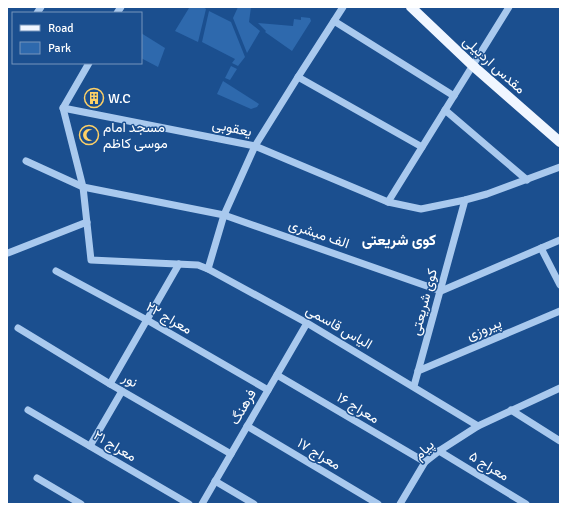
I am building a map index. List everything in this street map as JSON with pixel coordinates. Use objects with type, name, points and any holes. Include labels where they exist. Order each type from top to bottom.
[{"type":"main road","name":"مقدس اردبیلی","points":[[411,7],[472,65],[560,142]]},
{"type":"street","points":[[208,269],[224,215],[255,146],[343,7]]},
{"type":"street","points":[[388,202],[454,96],[506,8]]},
{"type":"street","points":[[334,21],[454,96]]},
{"type":"street","points":[[8,253],[86,222],[83,187],[63,108],[88,64]]},
{"type":"street","points":[[298,77],[422,147]]},
{"type":"street","name":"یعقوبی","points":[[63,108],[255,146],[388,202],[421,209],[487,194],[527,180],[560,166]]},
{"type":"street","points":[[445,110],[527,180]]},
{"type":"street","name":"الف مبشری","points":[[26,161],[83,187],[224,215],[441,291]]},
{"type":"street","name":"کوی شریعتی","points":[[414,386],[465,200]]},
{"type":"street","name":"الیاس قاسمی","points":[[86,222],[91,260],[198,265],[208,269],[307,323],[414,386],[478,426]]},
{"type":"street","points":[[441,291],[560,240]]},
{"type":"street","points":[[541,248],[560,285]]},
{"type":"street","points":[[110,384],[179,264]]},
{"type":"street","name":"معراج ۲۲","points":[[56,271],[147,320],[268,390]]},
{"type":"street","name":"پیروزی","points":[[418,371],[560,312]]},
{"type":"street","name":"فرهنگ","points":[[202,504],[307,323]]},
{"type":"street","name":"نور","points":[[18,328],[110,384],[231,454]]},
{"type":"street","name":"معراج ۱۶","points":[[277,375],[425,462]]},
{"type":"street","points":[[478,426],[560,388]]},
{"type":"street","points":[[90,446],[122,390]]},
{"type":"street","name":"معراج ۲۱","points":[[28,410],[189,504]]},
{"type":"street","points":[[511,410],[560,441]]},
{"type":"street","name":"معراج ۱۷","points":[[247,426],[378,504]]},
{"type":"street","name":"پیام","points":[[400,504],[425,462],[439,451],[478,426]]},
{"type":"street","name":"معراج ۵","points":[[439,451],[526,504]]},
{"type":"street","points":[[37,478],[81,504]]},
{"type":"street","points":[[215,481],[254,504]]},
{"type":"green space","points":[[203,7],[206,9],[198,42],[175,31],[189,8]]},
{"type":"green space","points":[[238,7],[251,7],[249,22],[260,31],[247,53],[233,18]]},
{"type":"green space","points":[[209,11],[231,22],[245,57],[238,66],[232,63],[235,59],[202,42]]},
{"type":"green space","points":[[301,17],[310,18],[311,21],[292,51],[265,32],[266,31],[258,23],[293,26],[294,19],[301,20]]},
{"type":"green space","points":[[142,34],[165,48],[158,67],[142,59]]},
{"type":"green space","points":[[231,66],[237,69],[230,80],[225,78]]},
{"type":"green space","points":[[223,81],[259,104],[257,107],[251,109],[217,94]]},
{"type":"place","name":"W.C","points":[[94,98]]},
{"type":"place","name":"مسجد امام موسی کاظم","points":[[89,135]]},
{"type":"district","name":"کوی شریعتی","points":[[399,240]]}]
